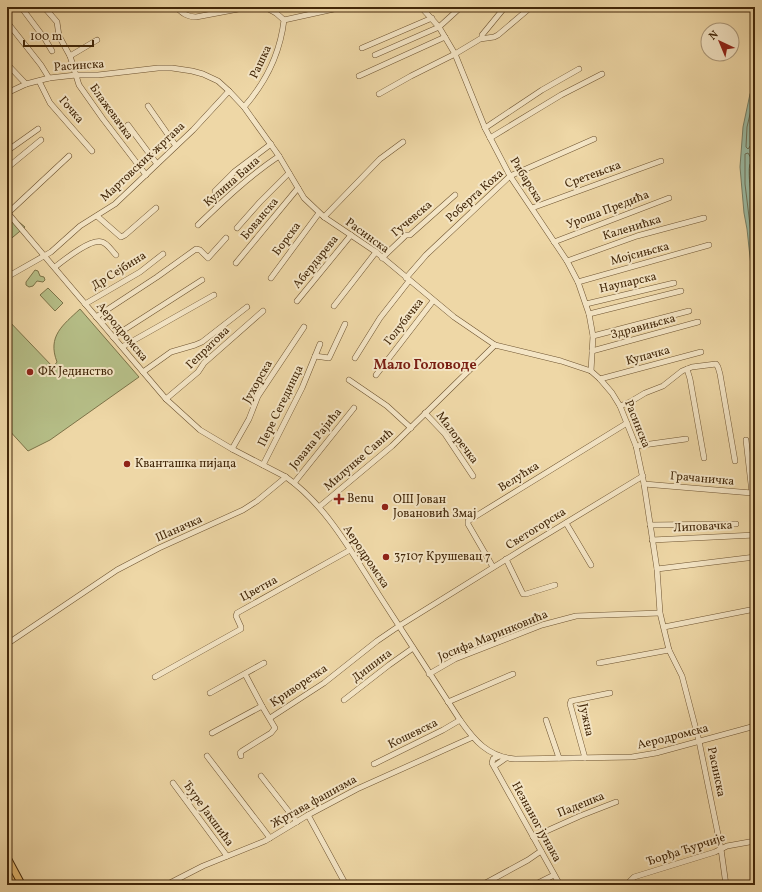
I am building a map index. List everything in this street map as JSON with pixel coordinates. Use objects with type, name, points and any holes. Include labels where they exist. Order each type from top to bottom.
[{"type":"main road","points":[[7,857],[22,885]]},
{"type":"main road","points":[[7,872],[14,885]]},
{"type":"street","points":[[21,7],[52,51]]},
{"type":"street","name":"Блажевачка","points":[[44,7],[57,22],[59,36],[70,56],[79,85],[103,120],[146,175]]},
{"type":"street","points":[[176,7],[185,15],[190,17],[204,16],[249,7]]},
{"type":"street","points":[[265,7],[276,13],[284,20],[343,7]]},
{"type":"street","name":"Рибарска","points":[[421,7],[439,27],[455,54],[485,128],[510,176],[567,261],[578,282],[589,314],[593,336],[591,370]]},
{"type":"street","points":[[375,55],[439,27],[461,7]]},
{"type":"street","points":[[482,38],[482,35],[505,7]]},
{"type":"street","points":[[379,94],[482,38],[494,37],[498,35],[531,7]]},
{"type":"street","points":[[362,48],[432,18]]},
{"type":"street","name":"Рашка","points":[[244,107],[265,81],[282,38],[284,20]]},
{"type":"street","points":[[7,22],[41,65],[49,78]]},
{"type":"street","points":[[359,76],[445,37]]},
{"type":"street","points":[[70,56],[97,40]]},
{"type":"street","points":[[7,64],[26,84]]},
{"type":"street","name":"Расинска","points":[[7,93],[26,84],[49,78],[76,75],[98,76],[172,68],[203,74],[218,81],[244,107],[279,156],[304,198],[324,217],[376,252],[433,301],[495,344],[591,370],[600,379],[612,393],[620,406],[636,446],[643,476],[656,569],[660,613],[669,650],[682,676],[699,741],[721,849],[726,885]]},
{"type":"street","points":[[485,128],[542,90],[579,69]]},
{"type":"street","points":[[490,138],[561,95],[602,74]]},
{"type":"street","name":"Гочка","points":[[39,81],[50,103],[92,151]]},
{"type":"street","name":"Мартовских жртава","points":[[7,277],[51,252],[80,226],[115,204],[193,130],[229,91]]},
{"type":"street","points":[[148,106],[176,146]]},
{"type":"street","points":[[128,125],[157,164]]},
{"type":"street","points":[[7,151],[38,129]]},
{"type":"street","name":"Роберта Коха","points":[[354,358],[380,318],[426,255],[510,176],[594,139]]},
{"type":"street","points":[[7,168],[41,140]]},
{"type":"street","points":[[324,217],[380,159],[403,142]]},
{"type":"street","points":[[215,191],[234,172],[270,144]]},
{"type":"street","points":[[8,212],[69,156]]},
{"type":"street","name":"Кулина Бана","points":[[198,225],[253,174],[279,156]]},
{"type":"street","name":"Сретењска","points":[[532,208],[661,161]]},
{"type":"street","points":[[237,228],[289,173]]},
{"type":"street","name":"Бованска","points":[[236,262],[298,188]]},
{"type":"street","name":"Гучевска","points":[[382,258],[406,235],[410,235],[454,195]]},
{"type":"street","name":"Уроша Предића","points":[[554,242],[669,198]]},
{"type":"street","points":[[97,216],[121,237],[125,236],[156,208]]},
{"type":"street","name":"Аеродромска","points":[[8,212],[166,399],[200,430],[232,449],[286,477],[320,507],[350,550],[460,720],[473,737],[491,753],[497,757],[506,758],[632,757],[656,753],[755,726]]},
{"type":"street","name":"Борска","points":[[271,278],[319,213]]},
{"type":"street","name":"Каленићка","points":[[567,261],[637,236],[704,218]]},
{"type":"street","name":"Абердарева","points":[[297,301],[350,235]]},
{"type":"street","points":[[96,316],[157,277],[196,249],[200,250],[208,258],[226,238]]},
{"type":"street","points":[[55,267],[85,246],[98,242],[105,244],[116,255]]},
{"type":"street","name":"Мојсињска","points":[[578,282],[709,245]]},
{"type":"street","points":[[334,306],[376,252]]},
{"type":"street","name":"Др Сејбина","points":[[85,304],[140,272],[163,254]]},
{"type":"street","points":[[113,337],[202,280]]},
{"type":"street","name":"Наупарска","points":[[586,304],[674,282]]},
{"type":"street","points":[[589,314],[681,291]]},
{"type":"street","points":[[122,348],[214,295]]},
{"type":"street","name":"Голубачка","points":[[376,375],[433,301]]},
{"type":"street","points":[[143,372],[171,352],[202,342],[248,307]]},
{"type":"street","name":"Гепратова","points":[[166,399],[198,372],[204,363],[262,311]]},
{"type":"street","points":[[593,336],[689,311]]},
{"type":"street","name":"Здравињска","points":[[592,351],[698,322]]},
{"type":"street","name":"Пере Сегединца","points":[[315,356],[329,358],[345,324]]},
{"type":"street","name":"Јухорска","points":[[232,449],[249,419],[258,396],[304,327]]},
{"type":"street","name":"Пере Сегединца","points":[[263,464],[302,388],[320,344]]},
{"type":"street","name":"Милунке Савић","points":[[320,507],[411,428],[495,344]]},
{"type":"street","name":"Купачка","points":[[600,379],[701,352]]},
{"type":"street","points":[[620,406],[630,402],[644,393],[663,386],[680,372],[687,369],[713,364],[718,366],[732,436],[735,461]]},
{"type":"street","points":[[687,369],[704,458]]},
{"type":"street","name":"Милунке Савић","points":[[349,380],[387,406],[411,428]]},
{"type":"street","name":"Јована Рајића","points":[[294,483],[354,408]]},
{"type":"street","name":"Малоречка","points":[[426,413],[445,434],[473,476]]},
{"type":"street","name":"Велућка","points":[[493,567],[468,524],[468,520],[627,423]]},
{"type":"street","points":[[636,446],[686,439]]},
{"type":"street","name":"Грачаничка","points":[[644,484],[752,493],[746,440]]},
{"type":"street","name":"Светогорска","points":[[398,626],[643,476]]},
{"type":"street","name":"Шаначка","points":[[7,644],[100,580],[132,561],[243,510],[257,501],[286,477]]},
{"type":"street","points":[[566,523],[592,565]]},
{"type":"street","points":[[650,525],[736,524]]},
{"type":"street","name":"Липовачка","points":[[652,540],[755,535]]},
{"type":"street","name":"Цветна","points":[[155,676],[241,629],[236,616],[237,613],[350,550]]},
{"type":"street","points":[[656,569],[755,557]]},
{"type":"street","points":[[506,559],[523,594],[555,585]]},
{"type":"street","points":[[664,627],[755,609]]},
{"type":"street","name":"Јосифа Маринковића","points":[[429,674],[455,659],[542,625],[576,616],[660,613]]},
{"type":"street","name":"Криворечка","points":[[212,733],[262,706],[270,718],[324,683],[398,626]]},
{"type":"street","name":"Дишина","points":[[344,700],[413,648]]},
{"type":"street","points":[[599,663],[669,650]]},
{"type":"street","points":[[210,693],[264,663]]},
{"type":"street","points":[[245,674],[262,706]]},
{"type":"street","points":[[448,702],[513,674]]},
{"type":"street","name":"Јужна","points":[[585,758],[570,704],[571,702],[610,693]]},
{"type":"street","points":[[241,756],[240,753],[242,751],[274,731],[275,725],[270,718]]},
{"type":"street","name":"Кошевска","points":[[374,764],[460,720]]},
{"type":"street","points":[[546,720],[558,758]]},
{"type":"street","name":"Жртава фашизма","points":[[166,885],[203,866],[270,838],[308,815],[357,789],[473,737]]},
{"type":"street","name":"Незнаног јунака","points":[[482,746],[495,766],[560,885]]},
{"type":"street","points":[[207,756],[270,838]]},
{"type":"street","points":[[497,757],[492,761],[495,766],[506,758]]},
{"type":"street","points":[[261,776],[296,822]]},
{"type":"street","name":"Ђуре Јакшића","points":[[172,783],[227,856]]},
{"type":"street","name":"Падешка","points":[[533,837],[616,802]]},
{"type":"street","points":[[308,815],[346,885]]},
{"type":"street","name":"Ђорђа Ћурчије","points":[[626,885],[634,877],[715,852],[727,846],[755,841]]},
{"type":"street","points":[[482,885],[528,860],[541,851]]},
{"type":"street","points":[[534,885],[554,875]]},
{"type":"green space","points":[[7,212],[25,227],[7,242]]},
{"type":"green space","points":[[35,270],[38,271],[40,276],[44,277],[45,280],[43,282],[37,281],[33,286],[29,287],[26,285],[26,282]]},
{"type":"green space","points":[[48,288],[63,303],[55,311],[40,295]]},
{"type":"green space","points":[[80,309],[139,377],[50,440],[28,451],[7,428],[7,319],[53,367],[57,362],[54,353],[55,338],[68,320]]},
{"type":"water","points":[[755,84],[755,131],[753,152],[755,164],[755,303],[740,167],[743,127],[750,94]]},
{"type":"place","name":"ФК Јединство","points":[[30,372]]},
{"type":"place","name":"Кванташка пијаца","points":[[127,464]]},
{"type":"place","name":"Benu","points":[[339,499]]},
{"type":"place","name":"ОШ Јован Јовановић Змај","points":[[385,507]]},
{"type":"place","name":"37107 Крушевац 7","points":[[386,557]]},
{"type":"district","name":"Мало Головоде","points":[[425,365]]}]
